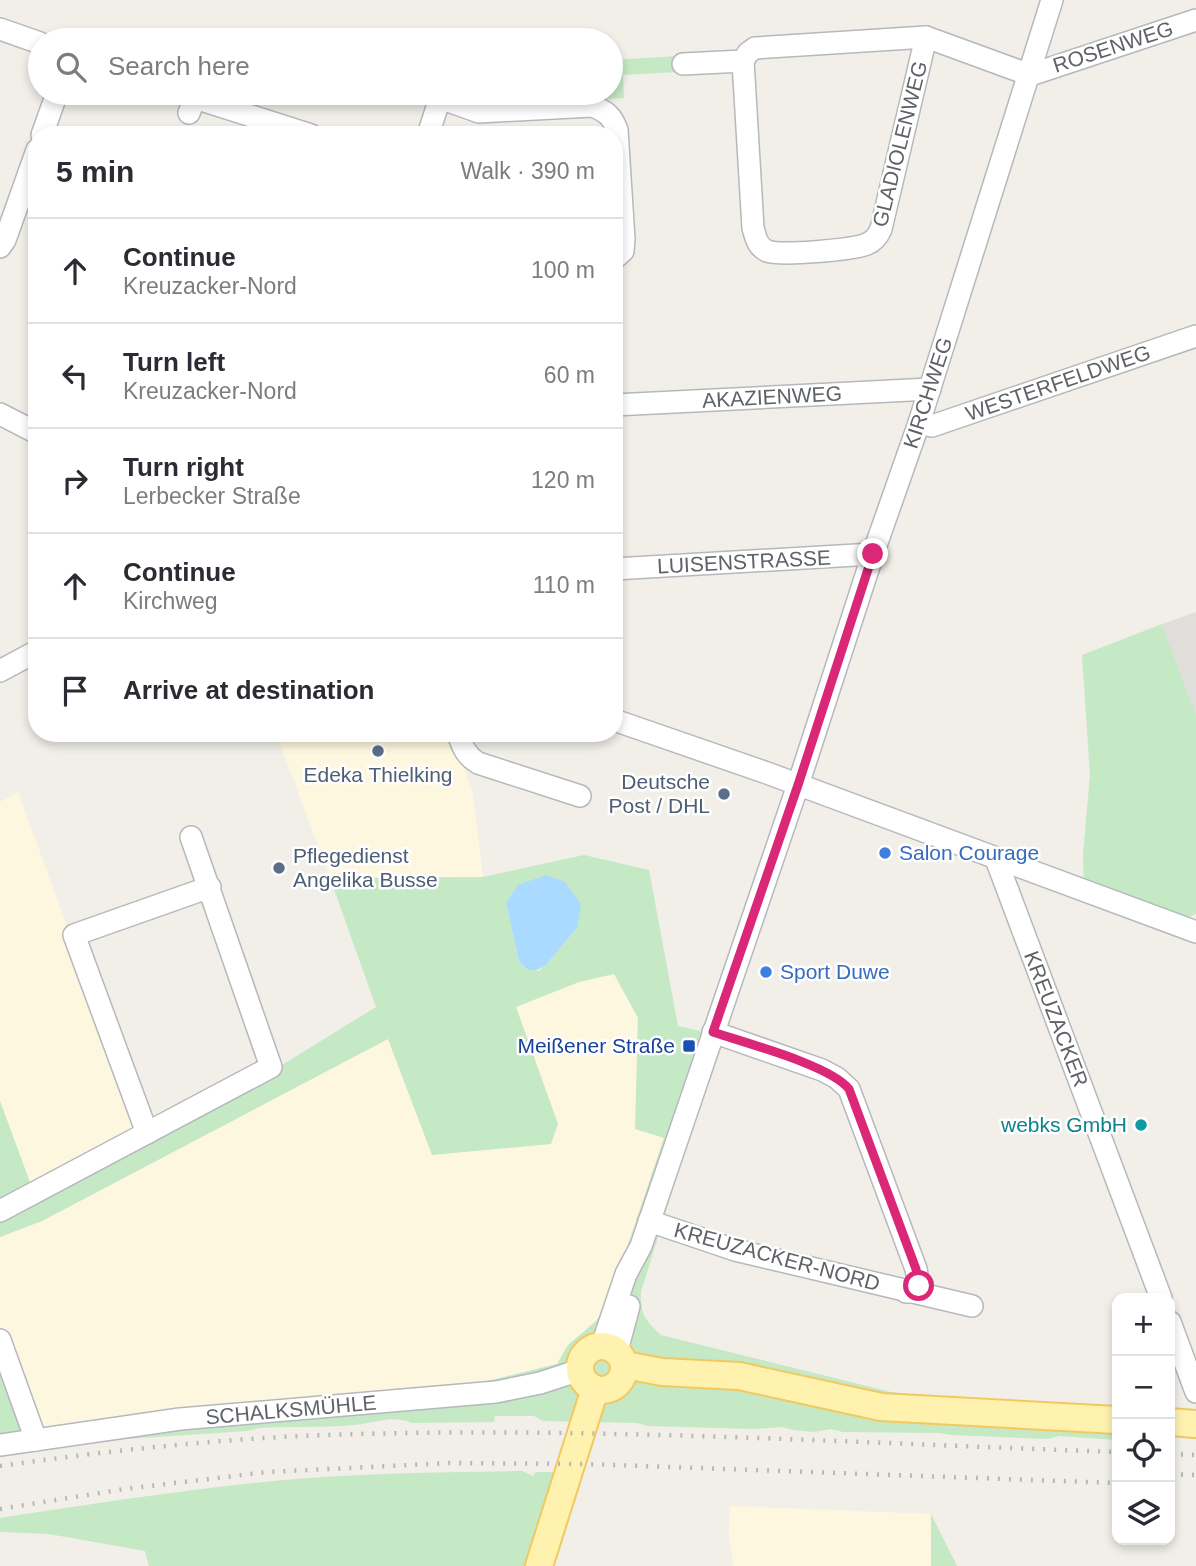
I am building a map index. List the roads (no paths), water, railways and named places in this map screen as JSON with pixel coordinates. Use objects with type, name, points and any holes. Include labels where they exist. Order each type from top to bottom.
[{"type":"main road","points":[[539,1566],[606,1367],[662,1373],[726,1374],[881,1407],[1112,1420]]},
{"type":"main road","points":[[1175,1422],[1196,1424]]},
{"type":"street","name":"KIRCHWEG","points":[[606,1367],[637,1276],[641,1246],[919,424],[1052,0]]},
{"type":"street","name":"ROSENWEG","points":[[1030,75],[1196,20]]},
{"type":"street","points":[[0,29],[28,39]]},
{"type":"street","name":"GLADIOLENWEG","points":[[926,37],[877,237],[869,244],[856,247],[779,253],[766,250],[758,243],[753,228],[743,61],[755,48],[926,37],[1030,75]]},
{"type":"street","name":"GLADIOLENWEG","points":[[683,64],[743,61]]},
{"type":"street","points":[[45,126],[53,105]]},
{"type":"street","points":[[189,113],[192,105]]},
{"type":"street","points":[[212,105],[262,126]]},
{"type":"street","points":[[431,126],[438,105]]},
{"type":"street","points":[[459,105],[478,112],[592,106],[604,110],[613,118],[616,126]]},
{"type":"street","points":[[0,247],[5,240],[28,175]]},
{"type":"street","points":[[623,223],[623,251]]},
{"type":"street","name":"WESTERFELDWEG","points":[[919,424],[932,426],[1196,336]]},
{"type":"street","name":"AKAZIENWEG","points":[[623,405],[930,389]]},
{"type":"street","points":[[0,414],[28,428]]},
{"type":"street","name":"LUISENSTRASSE","points":[[623,568],[873,554]]},
{"type":"street","points":[[0,671],[28,656]]},
{"type":"street","points":[[623,723],[1196,932]]},
{"type":"street","points":[[461,742],[464,751],[478,763],[580,796]]},
{"type":"street","points":[[0,1211],[271,1067],[191,837]]},
{"type":"street","name":"KREUZACKER","points":[[996,859],[1159,1293]]},
{"type":"street","points":[[147,1133],[74,935],[210,887]]},
{"type":"street","name":"KREUZACKER-NORD","points":[[713,1032],[822,1070],[849,1089],[919,1278],[916,1290],[906,1292]]},
{"type":"street","name":"KREUZACKER-NORD","points":[[649,1222],[735,1250],[972,1306]]},
{"type":"street","points":[[1175,1335],[1196,1392]]},
{"type":"street","points":[[0,1340],[36,1440]]},
{"type":"street","name":"SCHALKSMÜHLE","points":[[0,1445],[180,1419],[496,1392],[606,1367]]},
{"type":"water","points":[[546,875],[565,882],[581,904],[577,928],[545,966],[530,970],[519,961],[506,903],[518,885]]},
{"type":"railway","points":[[0,1466],[202,1443],[325,1435],[424,1433],[622,1434],[1112,1452]]},
{"type":"railway","points":[[1175,1454],[1196,1455]]},
{"type":"railway","points":[[0,1509],[124,1489],[268,1472],[450,1463],[586,1464],[1112,1483]]},
{"type":"railway","points":[[1175,1474],[1196,1475]]},
{"type":"place","name":"Edeka Thielking","points":[[378,751]]},
{"type":"place","name":"Deutsche Post / DHL","points":[[724,794]]},
{"type":"place","name":"Salon Courage","points":[[885,853]]},
{"type":"place","name":"Pflegedienst Angelika Busse","points":[[279,868]]},
{"type":"place","name":"Sport Duwe","points":[[766,972]]},
{"type":"place","name":"Meißener Straße","points":[[689,1046]]},
{"type":"place","name":"webks GmbH","points":[[1141,1125]]}]
